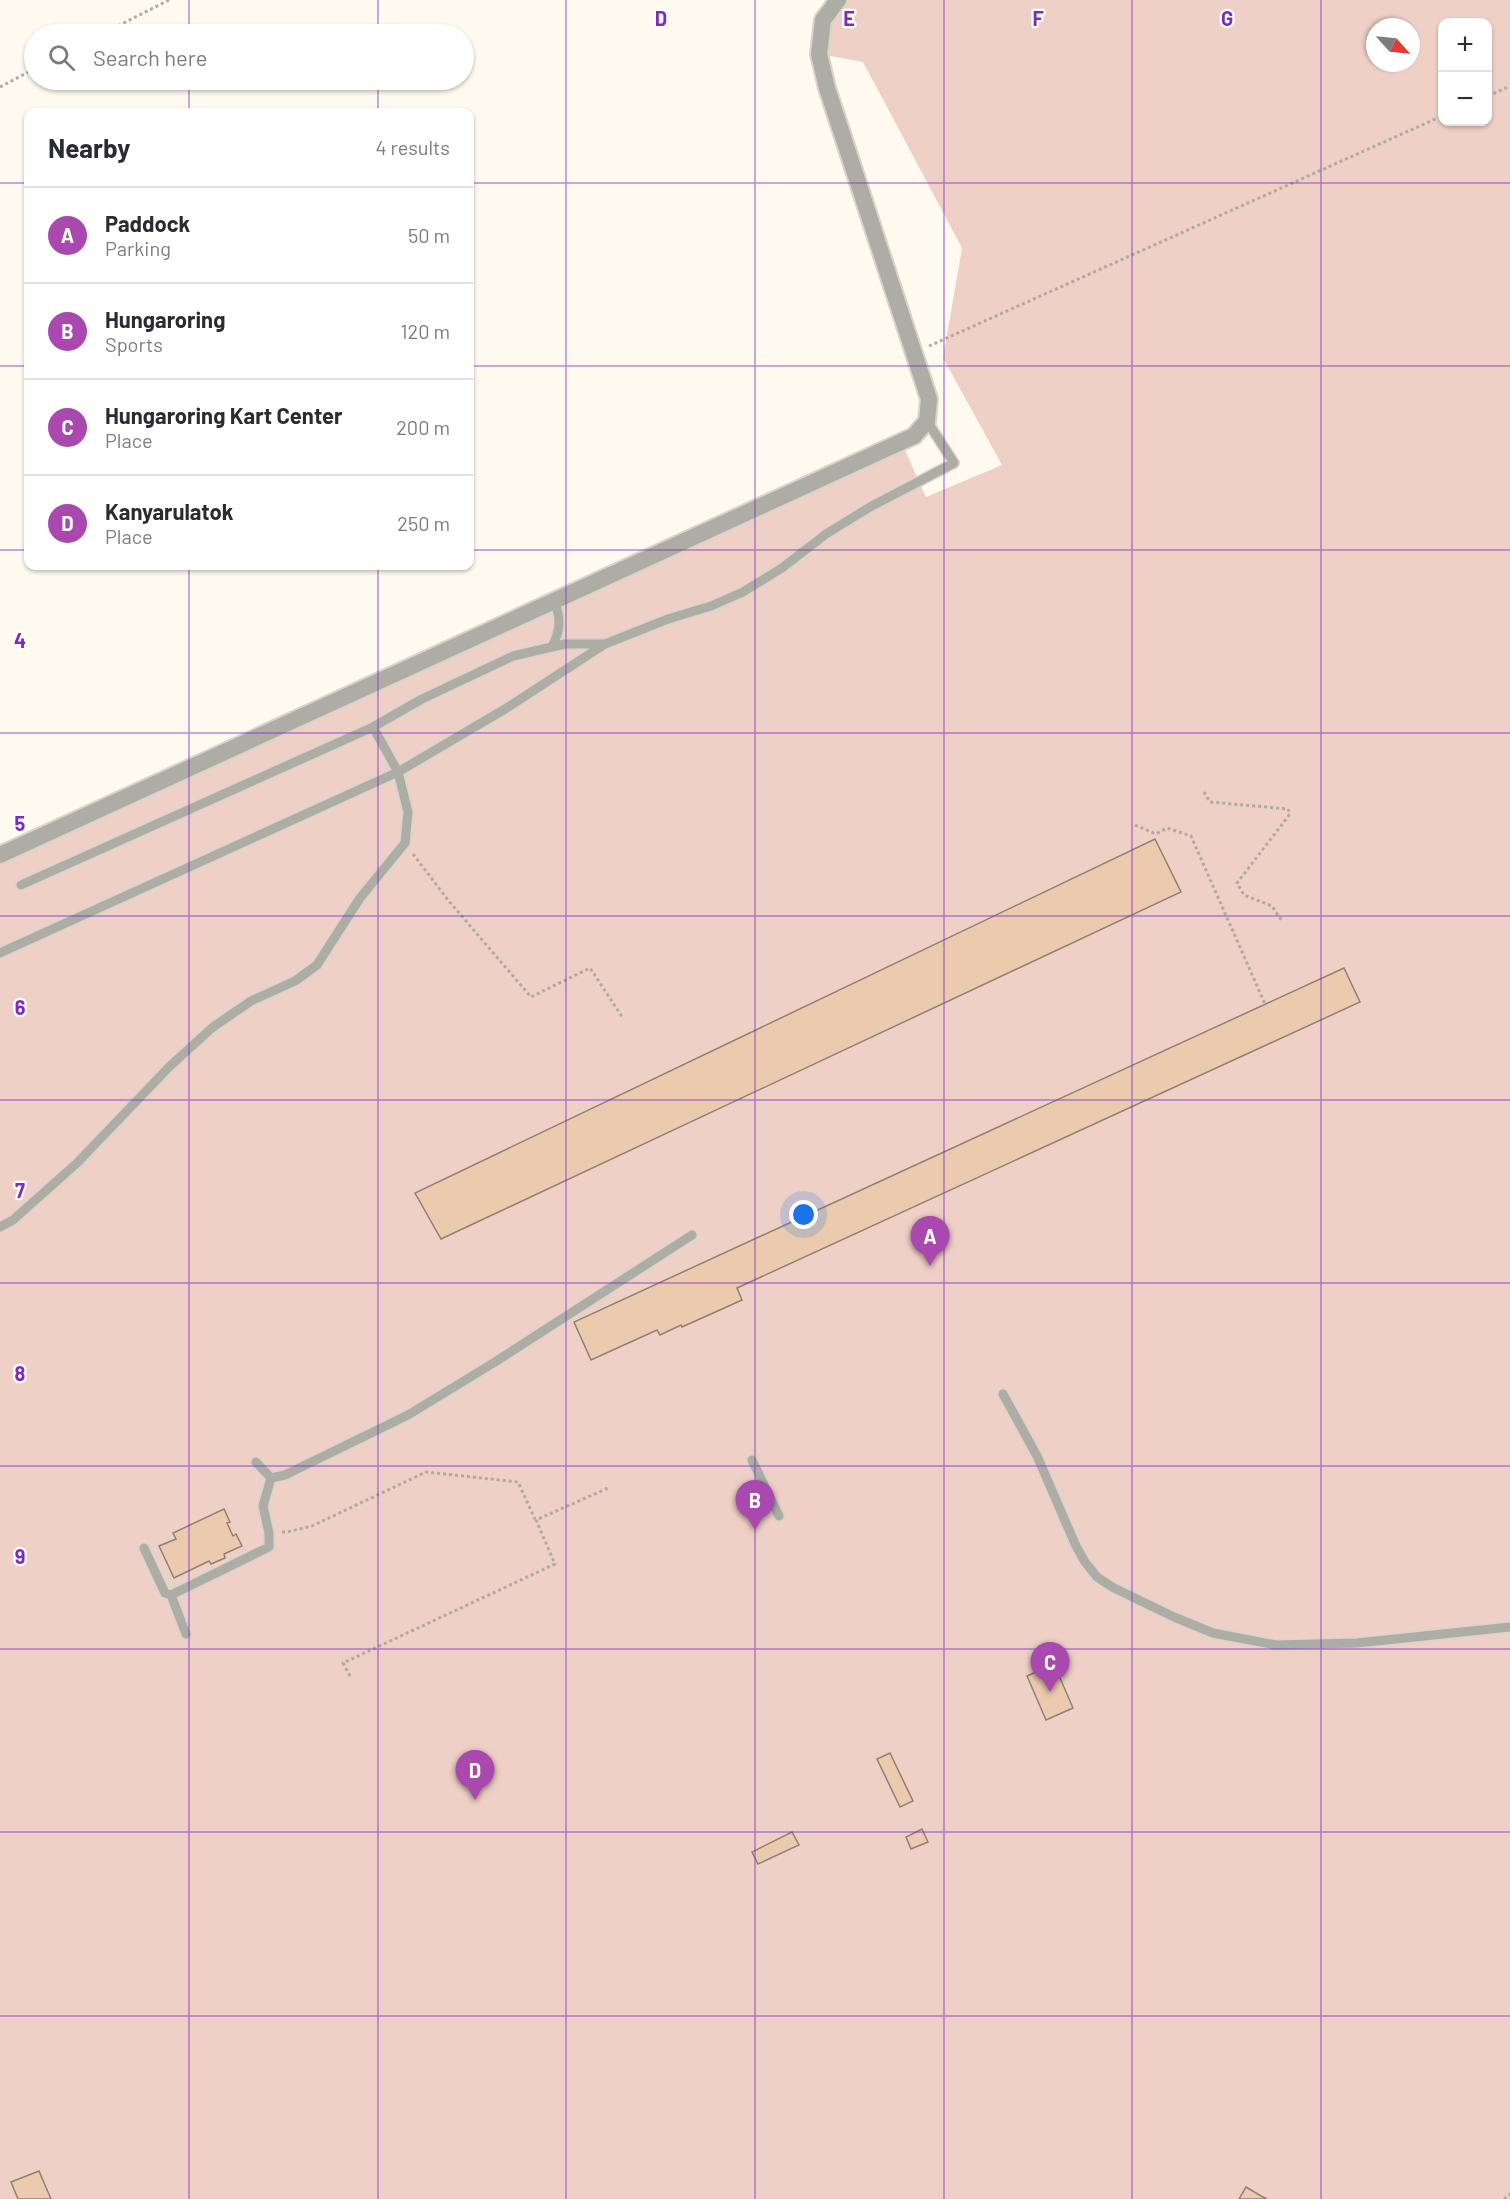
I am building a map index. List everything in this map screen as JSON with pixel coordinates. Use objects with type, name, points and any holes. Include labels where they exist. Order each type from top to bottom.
[{"type":"street","points":[[0,855],[914,436],[927,421],[929,399],[826,88],[819,54],[823,20],[837,0]]},
{"type":"lane","points":[[0,953],[398,772],[505,709],[605,644],[668,619],[711,606],[743,592],[782,568],[826,534],[870,507],[954,463],[927,421]]},
{"type":"lane","points":[[552,647],[559,634],[561,621],[554,600]]},
{"type":"lane","points":[[21,885],[373,727],[422,699],[513,656],[565,644],[605,644]]},
{"type":"lane","points":[[0,1227],[13,1220],[77,1163],[170,1066],[213,1027],[251,1001],[295,981],[316,965],[360,898],[405,843],[408,812],[398,772],[373,727]]},
{"type":"lane","points":[[272,1478],[285,1475],[408,1415],[495,1362],[692,1235]]},
{"type":"lane","points":[[1003,1394],[1037,1456],[1085,1562],[1097,1577],[1114,1588],[1174,1617],[1212,1633],[1276,1644],[1357,1642],[1510,1627]]},
{"type":"lane","points":[[752,1460],[779,1516]]},
{"type":"lane","points":[[256,1462],[272,1478]]},
{"type":"lane","points":[[144,1548],[165,1593],[171,1595],[269,1547],[269,1533],[263,1506],[272,1478]]},
{"type":"lane","points":[[171,1595],[186,1634]]},
{"type":"path","points":[[122,24],[169,0]]},
{"type":"path","points":[[0,87],[24,74]]},
{"type":"path","points":[[1492,94],[1510,86]]},
{"type":"path","points":[[913,352],[1438,118]]},
{"type":"path","points":[[1204,792],[1210,802],[1288,809],[1290,813],[1237,883],[1244,895],[1272,906],[1282,921]]},
{"type":"path","points":[[1136,825],[1156,834],[1167,828],[1191,836],[1265,1004]]},
{"type":"path","points":[[405,843],[448,900],[531,997],[590,968],[623,1018]]},
{"type":"path","points":[[276,1528],[287,1532],[312,1526],[426,1472],[518,1482],[555,1564],[343,1663],[350,1676]]},
{"type":"path","points":[[536,1520],[608,1488]]},
{"type":"path","points":[[1504,2199],[1510,2194]]},
{"type":"shaded area","points":[[838,0],[1510,0],[1510,2199],[0,2199],[0,861],[905,450],[926,497],[1002,465],[943,358],[962,248],[863,62],[819,54]]},
{"type":"building","points":[[1155,839],[1181,892],[441,1239],[415,1193]]},
{"type":"building","points":[[1344,968],[1360,1002],[737,1288],[742,1300],[660,1335],[657,1330],[591,1360],[574,1322]]},
{"type":"building","points":[[224,1509],[233,1536],[236,1534],[242,1546],[224,1554],[225,1558],[211,1564],[209,1561],[174,1578],[159,1546],[176,1539],[173,1533]]},
{"type":"building","points":[[1054,1664],[1073,1708],[1046,1720],[1027,1676]]},
{"type":"building","points":[[890,1753],[913,1801],[900,1807],[877,1759]]},
{"type":"building","points":[[922,1829],[928,1842],[911,1849],[906,1837]]},
{"type":"building","points":[[792,1832],[799,1845],[758,1864],[752,1852]]},
{"type":"building","points":[[39,2171],[51,2199],[18,2199],[11,2182]]},
{"type":"building","points":[[1246,2187],[1261,2196],[1267,2199],[1239,2199]]},
{"type":"place","name":"Paddock","points":[[930,1266]]},
{"type":"place","name":"Hungaroring","points":[[755,1530]]},
{"type":"place","name":"Hungaroring Kart Center","points":[[1050,1692]]},
{"type":"place","name":"Kanyarulatok","points":[[475,1800]]}]
